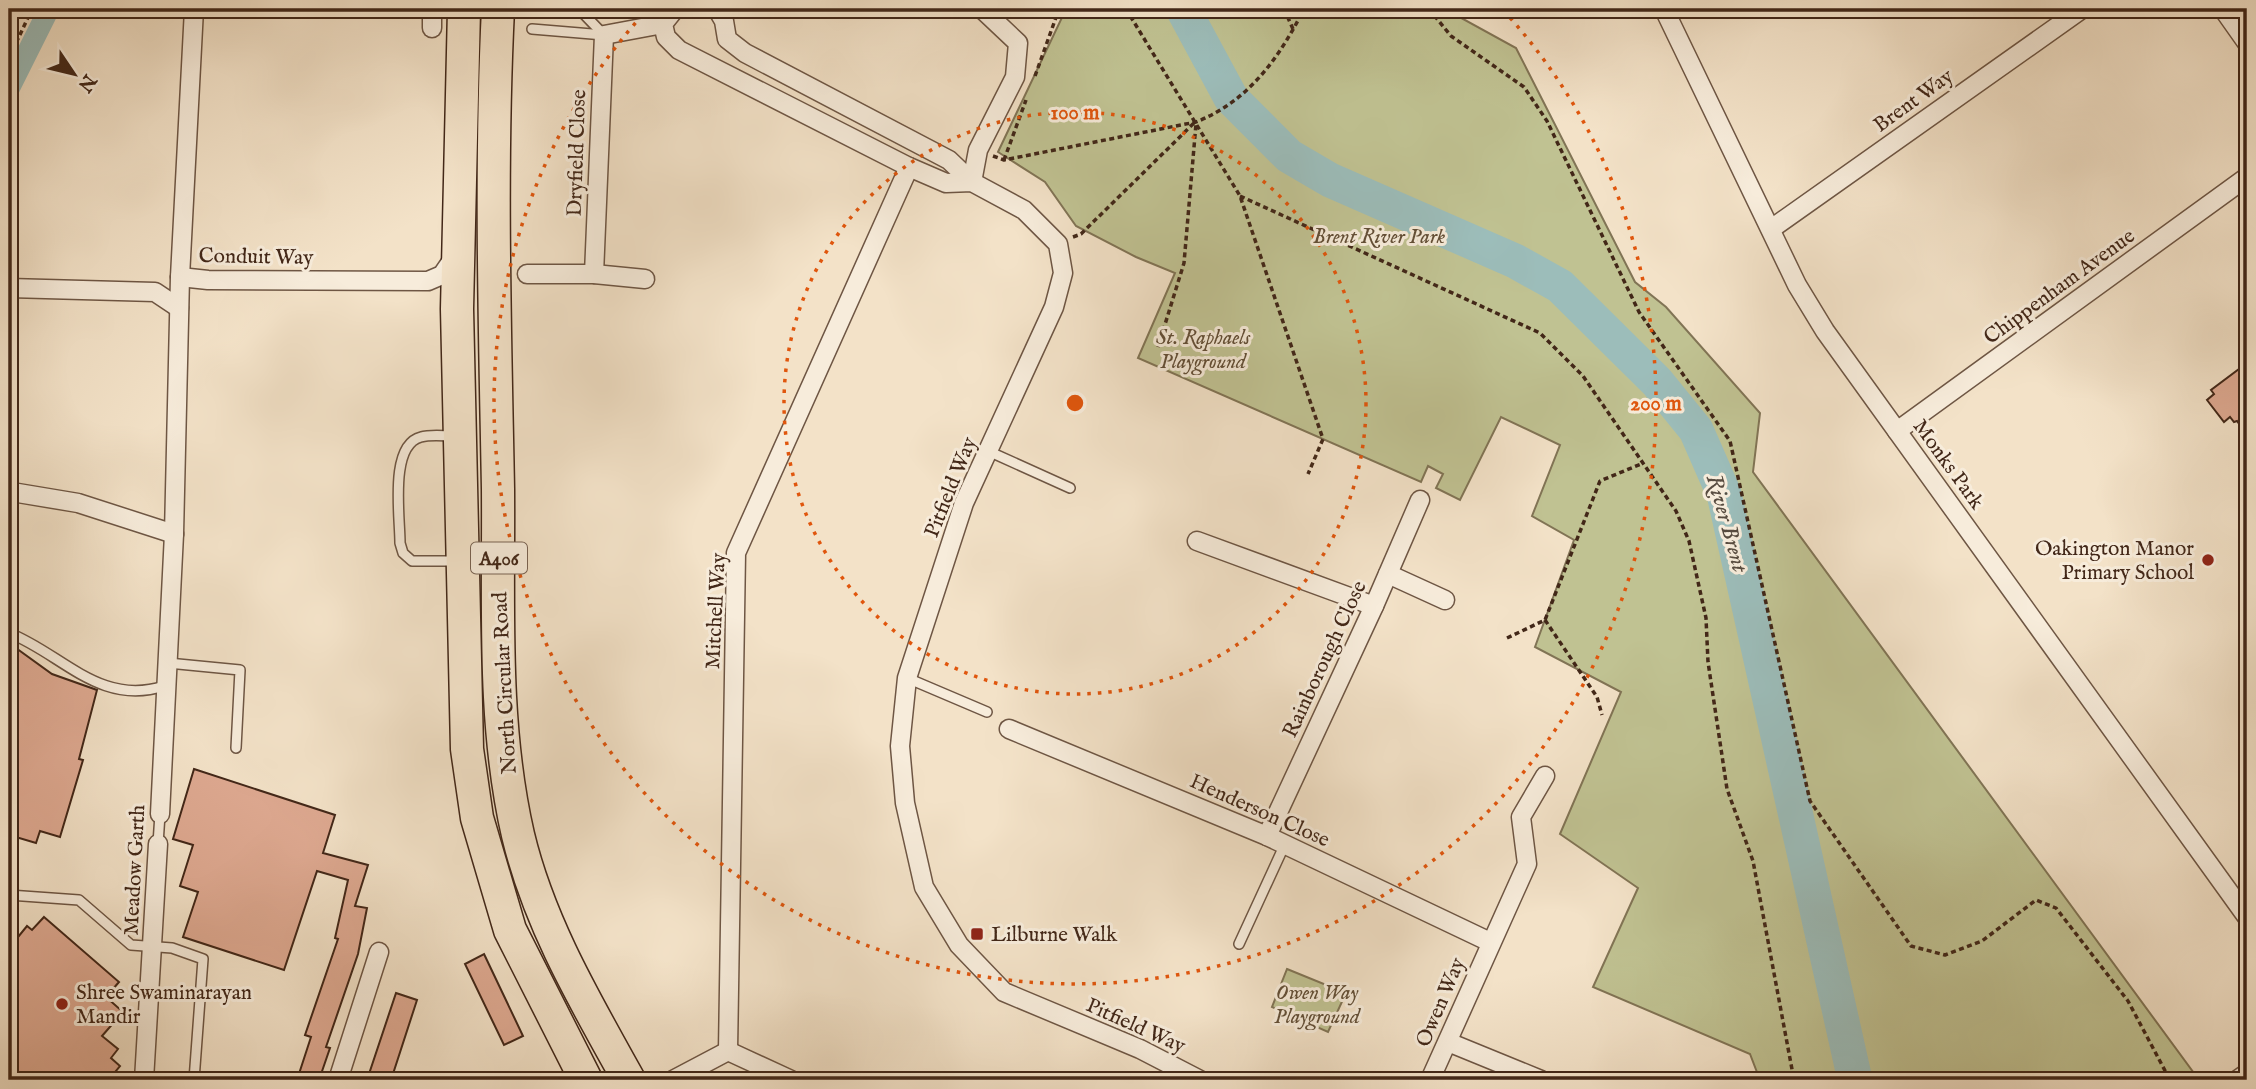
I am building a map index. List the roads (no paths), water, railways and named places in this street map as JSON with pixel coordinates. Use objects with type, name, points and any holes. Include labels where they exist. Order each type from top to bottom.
[{"type":"highway","name":"North Circular Road","points":[[464,9],[457,250],[467,749],[477,817],[489,868],[510,930],[586,1080]]},
{"type":"highway","name":"North Circular Road","points":[[498,9],[494,83],[495,330],[500,678],[509,788],[536,895],[576,984],[629,1080]]},
{"type":"street","name":"Conduit Way","points":[[194,9],[180,276],[208,280],[428,281],[442,275],[452,264],[457,250]]},
{"type":"street","points":[[432,9],[432,28]]},
{"type":"street","points":[[717,9],[724,21],[727,39],[745,53],[949,160],[972,182]]},
{"type":"street","points":[[972,182],[978,150],[1015,76],[1018,43],[982,9]]},
{"type":"street","name":"Brent Way","points":[[1771,229],[2082,9]]},
{"type":"street","points":[[2223,9],[2247,43]]},
{"type":"street","name":"Monks Park","points":[[1671,12],[1797,285],[1825,331],[2247,917]]},
{"type":"street","points":[[604,34],[669,14],[666,37],[679,50],[909,167],[946,183],[972,182]]},
{"type":"street","name":"Dryfield Close","points":[[594,274],[604,34]]},
{"type":"street","name":"Mitchell Way","points":[[729,1051],[736,553],[909,167]]},
{"type":"street","name":"Chippenham Avenue","points":[[1897,431],[2247,177]]},
{"type":"street","name":"Pitfield Way","points":[[972,182],[1024,210],[1058,244],[1063,273],[1054,307],[964,503],[907,678],[900,746],[905,803],[924,887],[959,944],[1004,992],[1140,1049],[1200,1080]]},
{"type":"street","points":[[527,274],[594,274],[645,279]]},
{"type":"street","name":"Meadow Garth","points":[[160,814],[164,686],[168,663],[174,534],[180,276]]},
{"type":"street","points":[[9,288],[155,292],[179,308]]},
{"type":"street","points":[[18,493],[78,503],[174,534]]},
{"type":"street","name":"Rainborough Close","points":[[1266,836],[1374,606],[1420,500]]},
{"type":"street","points":[[1196,541],[1374,606]]},
{"type":"street","points":[[1388,574],[1445,600]]},
{"type":"street","name":"Henderson Close","points":[[1009,729],[1285,844],[1490,942]]},
{"type":"street","name":"Owen Way","points":[[1430,1080],[1527,864],[1521,817],[1545,776]]},
{"type":"street","name":"Meadow Garth","points":[[144,1080],[158,844]]},
{"type":"street","points":[[338,1080],[379,953]]},
{"type":"street","points":[[1448,1042],[1541,1080]]},
{"type":"street","points":[[673,1080],[729,1051],[791,1080]]},
{"type":"street","points":[[2237,1080],[2247,1073]]},
{"type":"lane","points":[[579,9],[604,34]]},
{"type":"lane","points":[[532,29],[604,34]]},
{"type":"lane","points":[[461,436],[422,436],[410,442],[403,450],[400,464],[400,530],[403,553],[412,561],[462,561]]},
{"type":"lane","points":[[988,451],[1070,488]]},
{"type":"lane","points":[[9,633],[83,678],[132,691],[150,691],[164,686]]},
{"type":"lane","points":[[168,663],[240,670],[236,748]]},
{"type":"lane","points":[[907,678],[988,712]]},
{"type":"lane","name":"Meadow Garth","points":[[158,844],[160,814]]},
{"type":"lane","points":[[1239,944],[1285,844]]},
{"type":"lane","points":[[9,895],[79,900],[131,945],[172,948],[202,959],[194,1080]]},
{"type":"waterway","points":[[9,89],[49,9]]},
{"type":"waterway","name":"River Brent","points":[[1183,9],[1231,98],[1289,156],[1330,180],[1515,261],[1560,286],[1657,382],[1696,430],[1724,494],[1855,1080]]},
{"type":"place","name":"Oakington Manor Primary School","points":[[2208,560]]},
{"type":"place","name":"Lilburne Walk","points":[[977,934]]},
{"type":"place","name":"Shree Swaminarayan Mandir","points":[[62,1004]]},
{"type":"park label","name":"Brent River Park","points":[[1379,236]]},
{"type":"park label","name":"St. Raphaels Playground","points":[[1203,349]]},
{"type":"park label","name":"Owen Way Playground","points":[[1317,1004]]}]
